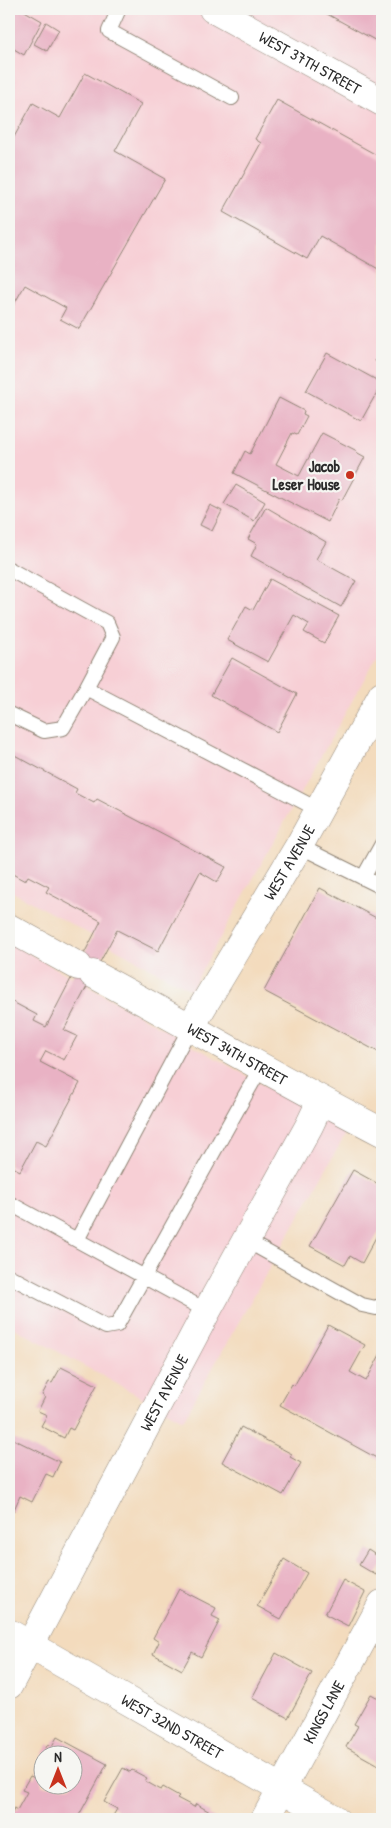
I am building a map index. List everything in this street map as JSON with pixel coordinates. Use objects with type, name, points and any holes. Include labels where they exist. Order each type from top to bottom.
[{"type":"street","name":"WEST 37TH STREET","points":[[213,9],[382,102]]},
{"type":"street","name":"WEST AVENUE","points":[[191,1026],[320,810],[382,695]]},
{"type":"street","name":"WEST 34TH STREET","points":[[9,928],[191,1026],[321,1101],[382,1132]]},
{"type":"street","name":"WEST AVENUE","points":[[9,1685],[20,1639],[247,1241],[321,1101]]},
{"type":"street","name":"KINGS LANE","points":[[265,1819],[382,1604]]},
{"type":"street","name":"WEST 32ND STREET","points":[[20,1639],[335,1819]]},
{"type":"lane","points":[[119,9],[109,30],[232,98]]},
{"type":"lane","points":[[9,569],[107,623],[113,637],[63,728],[44,731],[9,714]]},
{"type":"lane","points":[[86,688],[320,810]]},
{"type":"lane","points":[[364,878],[382,844]]},
{"type":"lane","points":[[299,846],[382,887]]},
{"type":"lane","points":[[77,1240],[191,1026]]},
{"type":"lane","points":[[9,1276],[106,1327],[117,1324],[261,1067]]},
{"type":"lane","points":[[9,1203],[207,1311]]},
{"type":"lane","points":[[247,1241],[362,1306],[376,1308],[382,1305]]},
{"type":"shaded area","points":[[9,9],[382,9],[382,647],[191,990],[9,890]]},
{"type":"shaded area","points":[[9,942],[347,1132],[183,1420],[9,1325]]},
{"type":"building","points":[[9,9],[21,9],[42,21],[24,55],[9,46]]},
{"type":"building","points":[[318,9],[382,9],[382,44]]},
{"type":"building","points":[[46,22],[59,30],[47,51],[34,44]]},
{"type":"building","points":[[85,73],[141,104],[115,151],[165,179],[79,329],[60,319],[66,308],[25,285],[13,306],[9,304],[9,146],[33,103],[60,118]]},
{"type":"building","points":[[277,100],[382,158],[382,271],[320,236],[307,259],[223,212],[261,143],[255,139]]},
{"type":"building","points":[[382,348],[382,365],[375,361]]},
{"type":"building","points":[[327,353],[382,383],[361,421],[306,391]]},
{"type":"building","points":[[279,398],[304,411],[303,414],[307,416],[297,435],[292,433],[276,464],[299,476],[322,433],[365,457],[342,500],[339,499],[328,522],[234,473],[245,451],[250,454]]},
{"type":"building","points":[[236,485],[265,502],[254,521],[224,504]]},
{"type":"building","points":[[210,505],[222,511],[212,531],[200,525]]},
{"type":"building","points":[[266,507],[326,542],[316,559],[356,581],[341,607],[251,556],[257,544],[248,539]]},
{"type":"building","points":[[270,579],[339,616],[324,643],[304,632],[309,624],[294,615],[268,662],[227,640],[246,606],[253,610]]},
{"type":"building","points":[[232,658],[297,694],[277,732],[211,695]]},
{"type":"building","points":[[9,752],[77,789],[75,793],[94,803],[97,799],[226,867],[217,882],[200,872],[158,951],[117,930],[64,1030],[77,1036],[64,1060],[46,1051],[40,1062],[80,1083],[46,1146],[36,1141],[20,1171],[9,1165],[9,1000],[37,1015],[34,1021],[46,1027],[101,921],[46,892],[49,887],[28,876],[25,881],[9,872]]},
{"type":"building","points":[[320,888],[382,921],[382,1054],[264,991]]},
{"type":"building","points":[[353,1170],[382,1186],[382,1226],[362,1263],[350,1256],[345,1265],[310,1246]]},
{"type":"building","points":[[328,1325],[365,1345],[350,1372],[366,1381],[382,1351],[382,1461],[280,1405],[292,1384],[294,1386]]},
{"type":"building","points":[[9,1335],[14,1338],[9,1348]]},
{"type":"building","points":[[61,1367],[97,1385],[73,1430],[69,1428],[64,1438],[41,1426],[47,1415],[38,1411],[45,1397],[42,1395],[49,1382],[52,1383]]},
{"type":"building","points":[[241,1427],[292,1454],[290,1457],[301,1463],[283,1495],[222,1462]]},
{"type":"building","points":[[9,1437],[60,1462],[53,1477],[46,1474],[32,1502],[20,1496],[13,1512],[9,1510]]},
{"type":"building","points":[[368,1550],[382,1559],[382,1565],[376,1575],[359,1565]]},
{"type":"building","points":[[284,1559],[307,1573],[281,1619],[257,1606]]},
{"type":"building","points":[[343,1580],[365,1592],[348,1626],[325,1614]]},
{"type":"building","points":[[179,1589],[216,1608],[212,1616],[220,1620],[201,1657],[192,1652],[182,1670],[153,1654],[159,1642],[153,1638]]},
{"type":"building","points":[[276,1653],[312,1673],[288,1718],[252,1698]]},
{"type":"building","points":[[371,1694],[382,1700],[382,1758],[378,1765],[346,1747],[358,1726],[354,1724]]},
{"type":"building","points":[[57,1737],[74,1746],[52,1746]]},
{"type":"building","points":[[82,1750],[107,1764],[77,1819],[9,1819],[14,1808],[17,1810],[27,1792],[22,1790],[30,1776],[32,1777],[32,1796],[82,1796]]},
{"type":"building","points":[[123,1768],[130,1772],[132,1770],[147,1778],[145,1781],[161,1790],[163,1787],[179,1796],[177,1798],[194,1807],[196,1804],[210,1812],[209,1815],[216,1819],[111,1819],[117,1809],[104,1802]]},
{"type":"place","name":"Jacob Leser House","points":[[350,475]]}]
